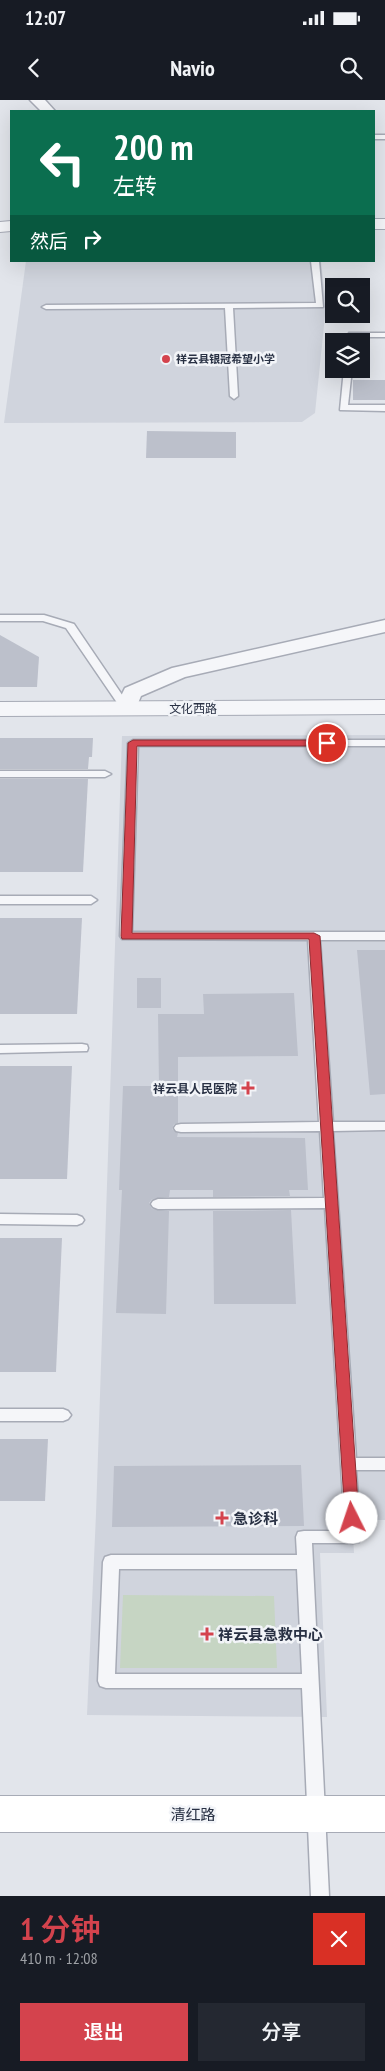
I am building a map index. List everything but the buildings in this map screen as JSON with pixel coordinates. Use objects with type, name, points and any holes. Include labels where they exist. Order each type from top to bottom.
[{"type":"main road","name":"清红路","points":[[0,1814],[385,1814]]},
{"type":"street","points":[[37,100],[47,110]]},
{"type":"street","points":[[126,708],[132,692],[180,672],[385,626]]},
{"type":"street","name":"文化西路","points":[[0,709],[385,707]]},
{"type":"lane","points":[[46,307],[320,306],[314,262]]},
{"type":"lane","points":[[229,306],[234,396]]},
{"type":"lane","points":[[370,335],[385,335]]},
{"type":"lane","points":[[347,378],[343,408],[385,408]]},
{"type":"lane","points":[[0,618],[44,618],[70,626],[126,708]]},
{"type":"lane","points":[[385,743],[133,743],[126,936],[385,936]]},
{"type":"lane","points":[[0,774],[105,774]]},
{"type":"lane","points":[[0,900],[91,900]]},
{"type":"lane","points":[[314,936],[353,1537],[304,1537],[320,1896]]},
{"type":"lane","points":[[0,1049],[82,1048]]},
{"type":"lane","points":[[181,1128],[385,1126]]},
{"type":"lane","points":[[158,1204],[331,1203]]},
{"type":"lane","points":[[0,1219],[77,1220]]},
{"type":"lane","points":[[0,1415],[63,1415]]},
{"type":"lane","points":[[348,1464],[385,1464]]},
{"type":"lane","points":[[305,1562],[111,1562],[106,1682],[310,1681]]},
{"type":"shaded area","name":"祥云县银冠希望小学","points":[[26,262],[321,262],[325,316],[315,413],[302,422],[4,423]]},
{"type":"shaded area","name":"祥云县人民医院","points":[[385,735],[385,1520],[352,1520],[354,1553],[320,1553],[327,1717],[87,1715],[96,1514],[122,736]]},
{"type":"green space","points":[[123,1595],[274,1596],[277,1668],[120,1668]]},
{"type":"place","name":"祥云县银冠希望小学","points":[[166,359]]},
{"type":"place","name":"祥云县人民医院","points":[[248,1088]]},
{"type":"place","name":"急诊科","points":[[222,1518]]},
{"type":"place","name":"祥云县急救中心","points":[[207,1634]]},
{"type":"route","points":[[327,743],[133,743],[126,936],[314,936],[352,1518]]}]
